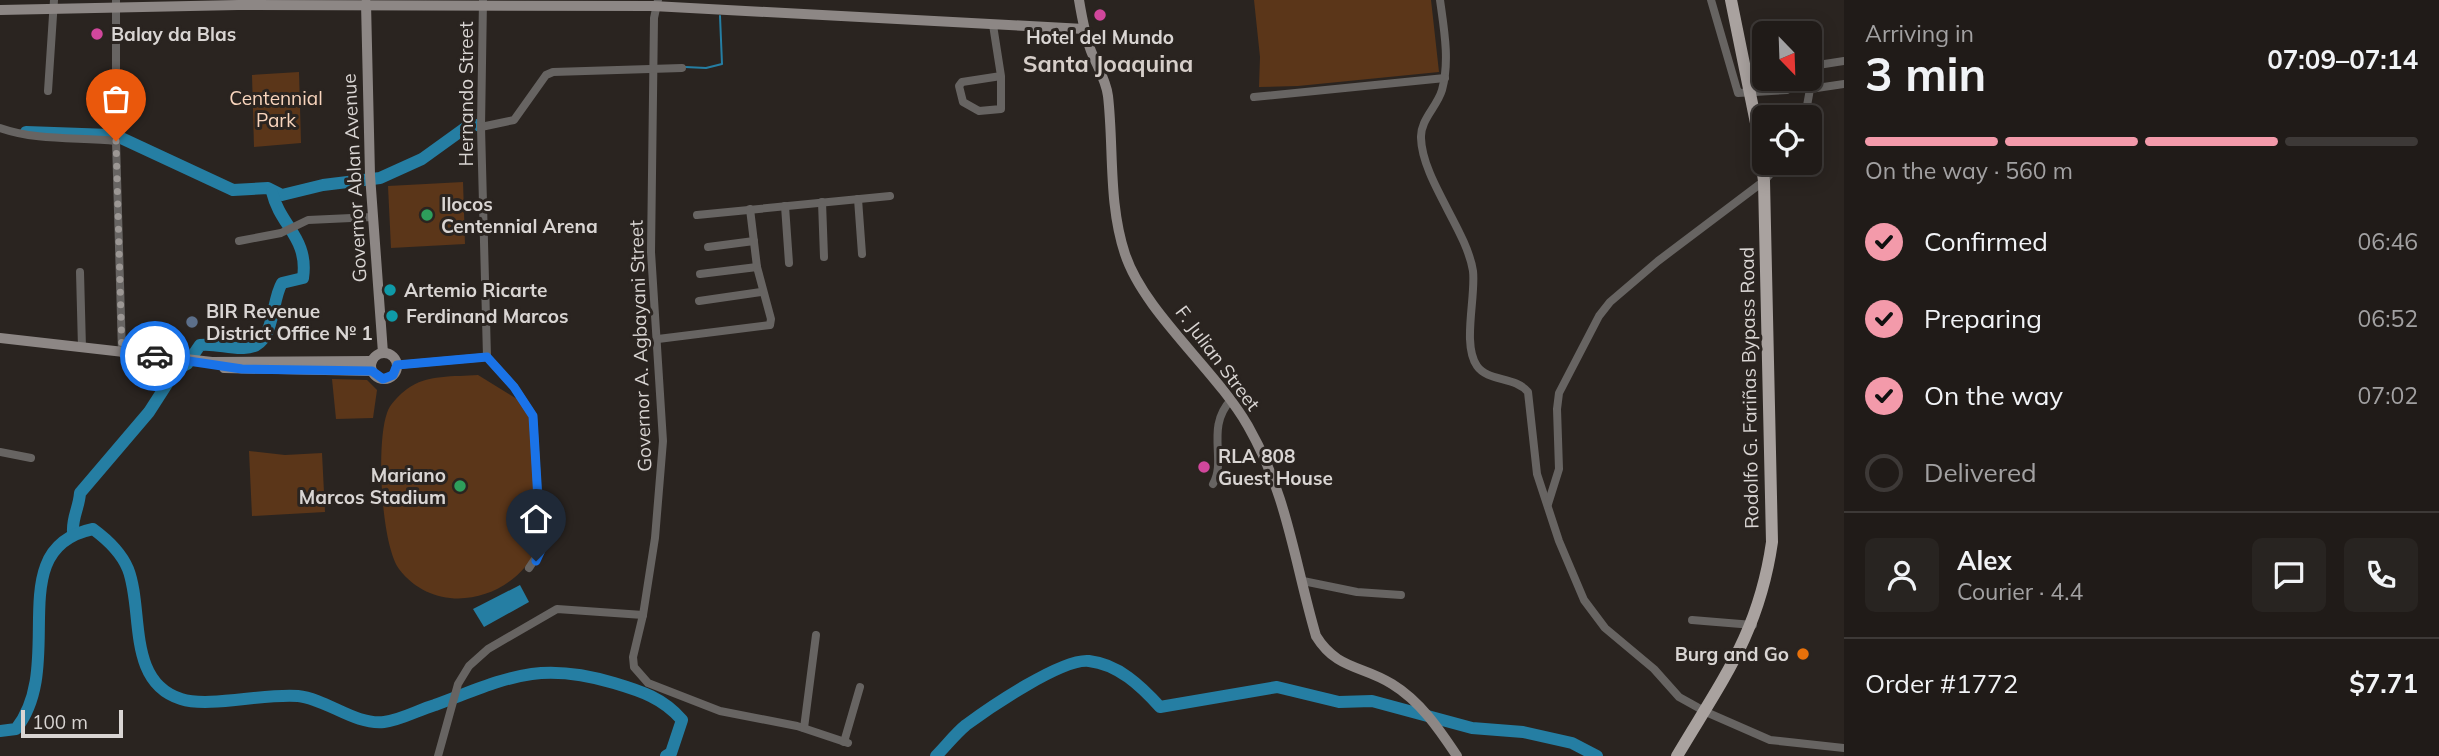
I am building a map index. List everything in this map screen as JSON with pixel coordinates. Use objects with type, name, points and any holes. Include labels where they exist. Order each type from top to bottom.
[{"type":"main road","name":"F. Julian Street","points":[[1079,0],[1084,29],[1108,94],[1114,199],[1125,255],[1166,319],[1231,400],[1267,463],[1288,519],[1316,636],[1324,650],[1340,663],[1391,683],[1414,700],[1457,756]]},
{"type":"main road","name":"Rodolfo G. Fariñas Bypass Road","points":[[1677,756],[1706,712],[1752,625],[1767,580],[1772,542],[1764,181],[1731,0]]},
{"type":"main road","name":"Governor Ablan Avenue","points":[[366,3],[370,179],[383,354]]},
{"type":"main road","points":[[0,10],[54,4],[657,3],[1084,29]]},
{"type":"main road","points":[[0,338],[212,362],[372,366],[383,354],[391,355],[397,365],[393,375],[387,379],[376,377],[372,366]]},
{"type":"street","points":[[1440,0],[1445,78],[1441,94],[1424,122],[1421,141],[1473,270],[1472,353],[1480,370],[1517,383],[1528,393],[1535,462],[1559,541],[1594,615],[1627,650],[1654,669],[1679,697],[1706,712],[1770,740],[1844,748]]},
{"type":"street","points":[[1711,0],[1737,92],[1741,95],[1774,91]]},
{"type":"street","name":"Hernando Street","points":[[483,3],[481,127],[487,357]]},
{"type":"street","name":"Governor A. Agbayani Street","points":[[657,3],[651,252],[662,449],[655,537],[643,615],[633,657],[642,679],[720,711],[804,728],[846,742],[860,687]]},
{"type":"street","points":[[48,91],[54,4]]},
{"type":"street","points":[[116,5],[116,141],[122,353]]},
{"type":"street","points":[[993,25],[1001,76],[1001,109],[979,111],[963,102],[959,86],[962,82],[1001,76]]},
{"type":"street","points":[[1822,64],[1844,61]]},
{"type":"street","points":[[481,127],[514,120],[546,75],[553,72],[682,68]]},
{"type":"street","points":[[1254,97],[1445,78]]},
{"type":"street","points":[[1807,105],[1810,89],[1844,84]]},
{"type":"street","points":[[0,128],[30,136],[78,136],[116,141]]},
{"type":"street","points":[[1548,503],[1559,469],[1556,409],[1559,393],[1599,316],[1658,261],[1769,175]]},
{"type":"street","points":[[697,215],[890,196]]},
{"type":"street","points":[[858,199],[862,254]]},
{"type":"street","points":[[822,202],[824,257]]},
{"type":"street","points":[[785,205],[789,263]]},
{"type":"street","points":[[658,340],[770,325],[771,319],[761,292],[750,209]]},
{"type":"street","points":[[239,241],[291,229],[308,220],[373,217]]},
{"type":"street","points":[[708,247],[754,241]]},
{"type":"street","points":[[700,274],[757,267]]},
{"type":"street","points":[[80,272],[82,348]]},
{"type":"street","points":[[699,301],[761,292]]},
{"type":"street","points":[[397,365],[487,357],[514,387],[533,416],[541,550],[529,568]]},
{"type":"street","points":[[1213,484],[1218,475],[1217,431],[1222,408],[1231,400]]},
{"type":"street","points":[[0,452],[32,458]]},
{"type":"street","points":[[1303,581],[1357,592],[1401,595]]},
{"type":"street","points":[[438,756],[454,695],[468,668],[479,656],[557,608],[643,615]]},
{"type":"street","points":[[1692,620],[1752,625]]},
{"type":"street","points":[[804,728],[816,635]]},
{"type":"green space","points":[[1254,0],[1431,0],[1439,72],[1298,86],[1259,87],[1260,57]]},
{"type":"green space","name":"Centennial Park","points":[[299,72],[301,143],[254,147],[252,75]]},
{"type":"green space","name":"Ilocos Centennial Arena","points":[[463,182],[465,244],[391,248],[388,186]]},
{"type":"green space","name":"Mariano Marcos Stadium","points":[[478,375],[522,402],[530,417],[538,546],[527,565],[512,580],[494,590],[474,597],[434,595],[415,585],[399,569],[393,556],[384,517],[382,493],[384,427],[392,403],[415,384],[441,377]]},
{"type":"green space","points":[[332,379],[367,380],[377,390],[373,418],[336,419]]},
{"type":"green space","points":[[249,451],[285,455],[322,453],[325,512],[252,516]]},
{"type":"water","points":[[520,585],[529,602],[484,627],[473,609]]},
{"type":"waterway","points":[[685,67],[706,68],[722,64],[720,16]]},
{"type":"waterway","points":[[119,137],[233,190],[268,188],[282,195],[323,185],[380,178],[422,159],[465,128],[476,125]]},
{"type":"waterway","points":[[26,132],[110,135]]},
{"type":"waterway","points":[[73,532],[80,493],[149,412],[176,370],[187,364],[200,345],[244,348],[262,341],[267,333],[282,283],[303,278],[302,252],[272,192]]},
{"type":"waterway","points":[[0,731],[16,729],[30,702],[37,673],[41,583],[49,559],[65,540],[93,529],[122,557],[128,569],[133,586],[140,643],[144,661],[152,677],[164,690],[181,699],[206,702],[298,696],[362,720],[384,722],[502,681],[542,673],[563,673],[624,686],[651,696],[675,712],[682,720],[671,753],[666,756]]},
{"type":"waterway","points":[[936,756],[966,725],[1008,696],[1062,667],[1089,661],[1119,671],[1137,684],[1160,707],[1277,687],[1339,702],[1372,701],[1472,728],[1523,732],[1572,743],[1597,756]]},
{"type":"way so far","points":[[116,141],[122,353],[155,356]]},
{"type":"place","name":"Hotel del Mundo","points":[[1100,15]]},
{"type":"place","name":"Balay da Blas","points":[[97,34]]},
{"type":"place","name":"Ilocos Centennial Arena","points":[[427,215]]},
{"type":"place","name":"Artemio Ricarte","points":[[390,290]]},
{"type":"place","name":"Ferdinand Marcos","points":[[392,316]]},
{"type":"place","name":"BIR Revenue District Office № 1","points":[[192,322]]},
{"type":"place","name":"RLA 808 Guest House","points":[[1204,467]]},
{"type":"place","name":"Mariano Marcos Stadium","points":[[460,486]]},
{"type":"place","name":"Burg and Go","points":[[1803,654]]},
{"type":"district","name":"Santa Joaquina","points":[[1108,64]]},
{"type":"route","points":[[155,356],[212,362],[222,368],[372,371],[376,377],[383,379],[393,375],[397,365],[487,357],[514,387],[533,416],[541,550],[536,561]]}]
